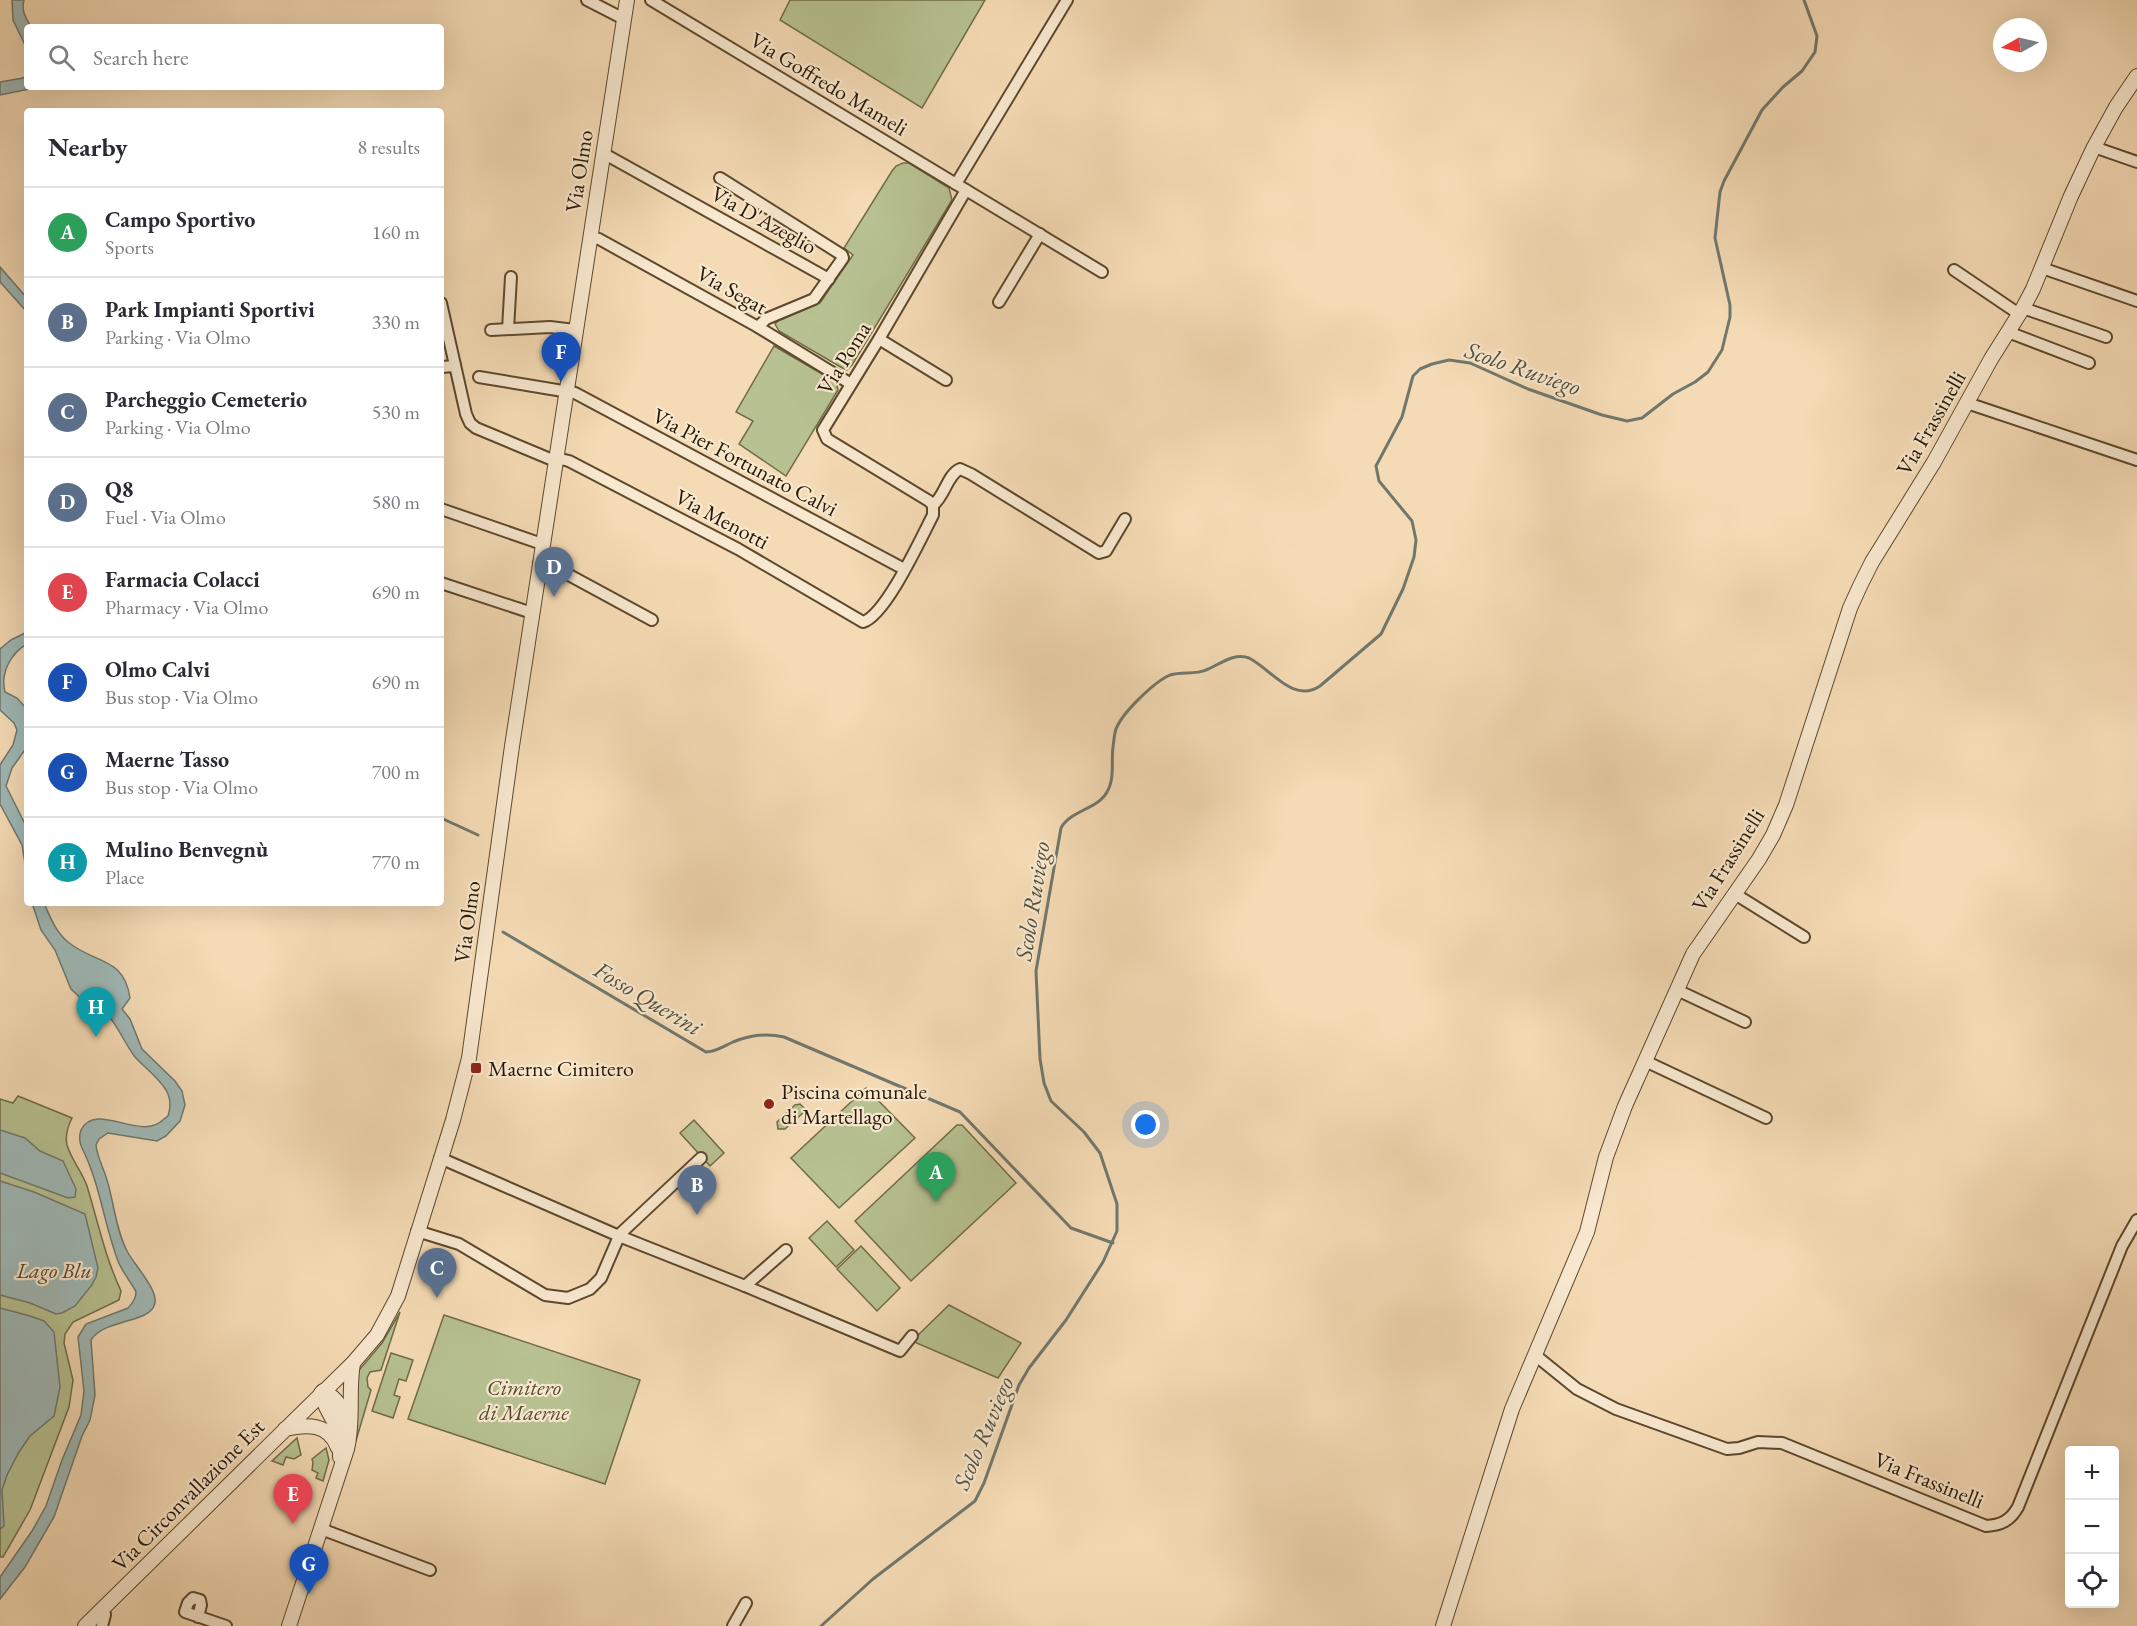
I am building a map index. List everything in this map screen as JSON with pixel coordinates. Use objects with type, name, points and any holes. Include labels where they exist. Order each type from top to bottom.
[{"type":"street","points":[[587,0],[624,19]]},
{"type":"street","name":"Via Olmo","points":[[322,1392],[353,1363],[377,1335],[398,1296],[464,1082],[539,563],[627,0]]},
{"type":"street","name":"Via Goffredo Mameli","points":[[651,0],[1102,272]]},
{"type":"street","name":"Via Poma","points":[[933,505],[930,501],[827,439],[825,425],[879,339],[961,187],[1067,0]]},
{"type":"street","name":"Via Frassinelli","points":[[1443,1626],[1512,1409],[1587,1232],[1606,1157],[1645,1061],[1693,954],[1769,843],[1786,805],[1850,608],[1860,586],[2021,311],[2094,147],[2116,107],[2137,76]]},
{"type":"street","points":[[2094,147],[2137,162]]},
{"type":"street","name":"Via D'Azeglio","points":[[603,155],[829,279],[814,299],[766,320],[758,327]]},
{"type":"street","points":[[720,178],[840,252],[843,258],[829,279]]},
{"type":"street","points":[[999,302],[1040,234]]},
{"type":"street","name":"Via Segat","points":[[590,237],[599,239],[758,327],[851,384]]},
{"type":"street","points":[[2042,268],[2137,301]]},
{"type":"street","points":[[1953,270],[2021,311],[2106,337]]},
{"type":"street","points":[[508,329],[511,277]]},
{"type":"street","points":[[444,316],[455,366],[444,367]]},
{"type":"street","points":[[491,330],[550,327],[576,330]]},
{"type":"street","points":[[2008,332],[2090,363]]},
{"type":"street","points":[[879,339],[946,380]]},
{"type":"street","name":"Via Menotti","points":[[455,366],[470,423],[486,432],[556,460],[569,461],[642,498],[738,549],[858,620],[866,621],[877,613],[904,569]]},
{"type":"street","points":[[478,377],[566,391]]},
{"type":"street","name":"Via Pier Fortunato Calvi","points":[[566,391],[575,393],[904,569]]},
{"type":"street","points":[[1967,404],[2137,460]]},
{"type":"street","points":[[904,569],[933,515],[933,505],[940,500],[954,473],[960,469],[1099,553],[1106,551],[1125,519]]},
{"type":"street","points":[[444,510],[542,544]]},
{"type":"street","points":[[539,563],[570,575],[652,620]]},
{"type":"street","points":[[444,584],[532,613]]},
{"type":"street","points":[[1735,894],[1804,937]]},
{"type":"street","points":[[1677,990],[1745,1022]]},
{"type":"street","points":[[1645,1061],[1766,1118]]},
{"type":"street","points":[[440,1158],[619,1236],[900,1351],[912,1336]]},
{"type":"street","points":[[417,1231],[459,1244],[538,1291],[561,1298],[583,1293],[596,1284],[619,1236],[701,1158]]},
{"type":"street","name":"Via Frassinelli","points":[[1535,1355],[1577,1389],[1627,1413],[1727,1449],[1758,1442],[1782,1443],[1986,1526],[2001,1525],[2014,1515],[2018,1507],[2122,1246],[2137,1220]]},
{"type":"street","points":[[745,1286],[786,1250]]},
{"type":"street","points":[[293,1625],[347,1449],[351,1430],[350,1377],[353,1363]]},
{"type":"street","points":[[340,1468],[339,1436],[323,1403],[322,1392],[332,1395],[338,1402],[351,1430]]},
{"type":"street","name":"Via Circonvallazione Est","points":[[86,1626],[322,1392]]},
{"type":"street","points":[[285,1429],[301,1425],[323,1428],[331,1435],[340,1453]]},
{"type":"street","points":[[321,1529],[430,1570]]},
{"type":"street","points":[[734,1626],[746,1603]]},
{"type":"street","points":[[102,1626],[104,1608]]},
{"type":"street","points":[[198,1617],[226,1626]]},
{"type":"green space","points":[[790,0],[985,0],[922,108],[780,20]]},
{"type":"green space","points":[[903,163],[909,163],[949,188],[952,200],[847,370],[779,331],[775,324],[820,303],[853,255],[844,248],[892,171]]},
{"type":"green space","points":[[774,346],[836,382],[838,390],[786,476],[739,444],[753,421],[736,412]]},
{"type":"green space","points":[[866,1088],[915,1138],[839,1208],[791,1158]]},
{"type":"green space","name":"Lago Blu","points":[[18,1096],[72,1118],[67,1131],[67,1145],[87,1186],[106,1252],[121,1291],[119,1300],[73,1322],[65,1334],[64,1343],[73,1380],[69,1407],[30,1510],[3,1557],[0,1557],[0,1099],[13,1103]]},
{"type":"green space","points":[[800,1104],[804,1112],[785,1129],[778,1129],[777,1122],[795,1105]]},
{"type":"green space","points":[[694,1120],[724,1153],[710,1166],[680,1133]]},
{"type":"green space","points":[[957,1125],[962,1125],[1016,1183],[911,1281],[855,1221]]},
{"type":"green space","points":[[827,1221],[854,1250],[836,1267],[809,1238]]},
{"type":"green space","points":[[861,1246],[900,1288],[877,1311],[837,1269]]},
{"type":"green space","points":[[949,1305],[1021,1343],[998,1378],[912,1341]]},
{"type":"green space","points":[[400,1312],[381,1370],[370,1372],[367,1378],[368,1387],[371,1390],[352,1454],[357,1423],[355,1375],[382,1343]]},
{"type":"green space","name":"Cimitero di Maerne","points":[[444,1315],[640,1380],[605,1484],[408,1419]]},
{"type":"green space","points":[[391,1353],[413,1360],[406,1381],[399,1379],[394,1395],[400,1397],[393,1418],[372,1411]]},
{"type":"green space","points":[[297,1438],[301,1455],[294,1459],[286,1457],[283,1465],[272,1461]]},
{"type":"green space","points":[[326,1448],[329,1460],[323,1481],[316,1478],[318,1473],[312,1470],[312,1459]]},
{"type":"water","points":[[12,0],[24,0],[24,11],[30,24],[24,24],[24,43],[13,20]]},
{"type":"water","points":[[23,78],[24,90],[0,95],[0,82]]},
{"type":"water","points":[[0,267],[24,295],[24,309],[0,282]]},
{"type":"water","points":[[24,634],[24,646],[8,664],[4,685],[5,692],[17,698],[24,706],[24,751],[12,768],[6,786],[24,822],[24,857],[22,845],[0,804],[0,765],[13,745],[17,730],[14,723],[0,710],[0,649]]},
{"type":"water","points":[[33,906],[45,906],[57,929],[68,942],[106,962],[121,975],[127,984],[130,998],[122,1009],[130,1019],[142,1049],[175,1081],[182,1091],[185,1105],[180,1121],[166,1136],[157,1141],[108,1133],[99,1139],[96,1145],[123,1243],[154,1293],[154,1306],[143,1316],[105,1329],[91,1340],[95,1395],[90,1420],[82,1436],[54,1517],[25,1567],[0,1599],[0,1577],[32,1531],[46,1506],[81,1415],[84,1391],[78,1337],[86,1324],[128,1308],[136,1294],[113,1247],[93,1176],[80,1144],[81,1130],[88,1122],[97,1119],[143,1127],[154,1125],[168,1116],[170,1106],[166,1090],[135,1057],[108,1015],[94,1011],[71,989],[55,950],[41,930]]},
{"type":"water","points":[[0,1130],[25,1138],[40,1151],[63,1161],[76,1189],[75,1197],[68,1198],[0,1173]]},
{"type":"water","points":[[0,1181],[34,1192],[85,1214],[98,1268],[96,1277],[75,1306],[62,1313],[56,1314],[30,1303],[0,1295]]},
{"type":"water","points":[[0,1308],[44,1321],[54,1332],[60,1387],[54,1416],[30,1436],[7,1475],[2,1490],[4,1526],[0,1529]]},
{"type":"waterway","name":"Scolo Ruviego","points":[[821,1626],[873,1579],[975,1501],[984,1483],[1019,1385],[1029,1368],[1066,1320],[1103,1262],[1117,1231],[1117,1204],[1100,1153],[1084,1132],[1051,1101],[1044,1083],[1040,1059],[1036,971],[1061,828],[1071,817],[1103,798],[1107,792],[1112,776],[1112,752],[1119,722],[1139,699],[1170,675],[1202,671],[1238,657],[1249,658],[1291,688],[1301,691],[1310,690],[1320,686],[1381,634],[1403,589],[1414,557],[1416,540],[1412,521],[1379,481],[1376,466],[1402,417],[1413,376],[1420,369],[1449,360],[1470,363],[1528,389],[1602,415],[1627,421],[1642,418],[1673,394],[1708,372],[1722,350],[1730,317],[1730,305],[1715,238],[1720,192],[1762,110],[1783,87],[1802,71],[1815,52],[1817,36],[1804,0]]},
{"type":"waterway","name":"Fosso Querini","points":[[444,819],[478,835]]},
{"type":"waterway","name":"Fosso Querini","points":[[503,932],[706,1052],[752,1036],[784,1037],[960,1112],[1071,1228],[1113,1243]]},
{"type":"place","name":"Olmo Calvi","points":[[561,382]]},
{"type":"place","name":"Q8","points":[[554,597]]},
{"type":"place","name":"Mulino Benvegnù","points":[[96,1037]]},
{"type":"place","name":"Maerne Cimitero","points":[[476,1068]]},
{"type":"place","name":"Piscina comunale di Martellago","points":[[769,1104]]},
{"type":"place","name":"Campo Sportivo","points":[[936,1202]]},
{"type":"place","name":"Park Impianti Sportivi","points":[[697,1215]]},
{"type":"place","name":"Parcheggio Cemeterio","points":[[437,1298]]},
{"type":"place","name":"Farmacia Colacci","points":[[293,1524]]},
{"type":"place","name":"Maerne Tasso","points":[[309,1594]]}]
